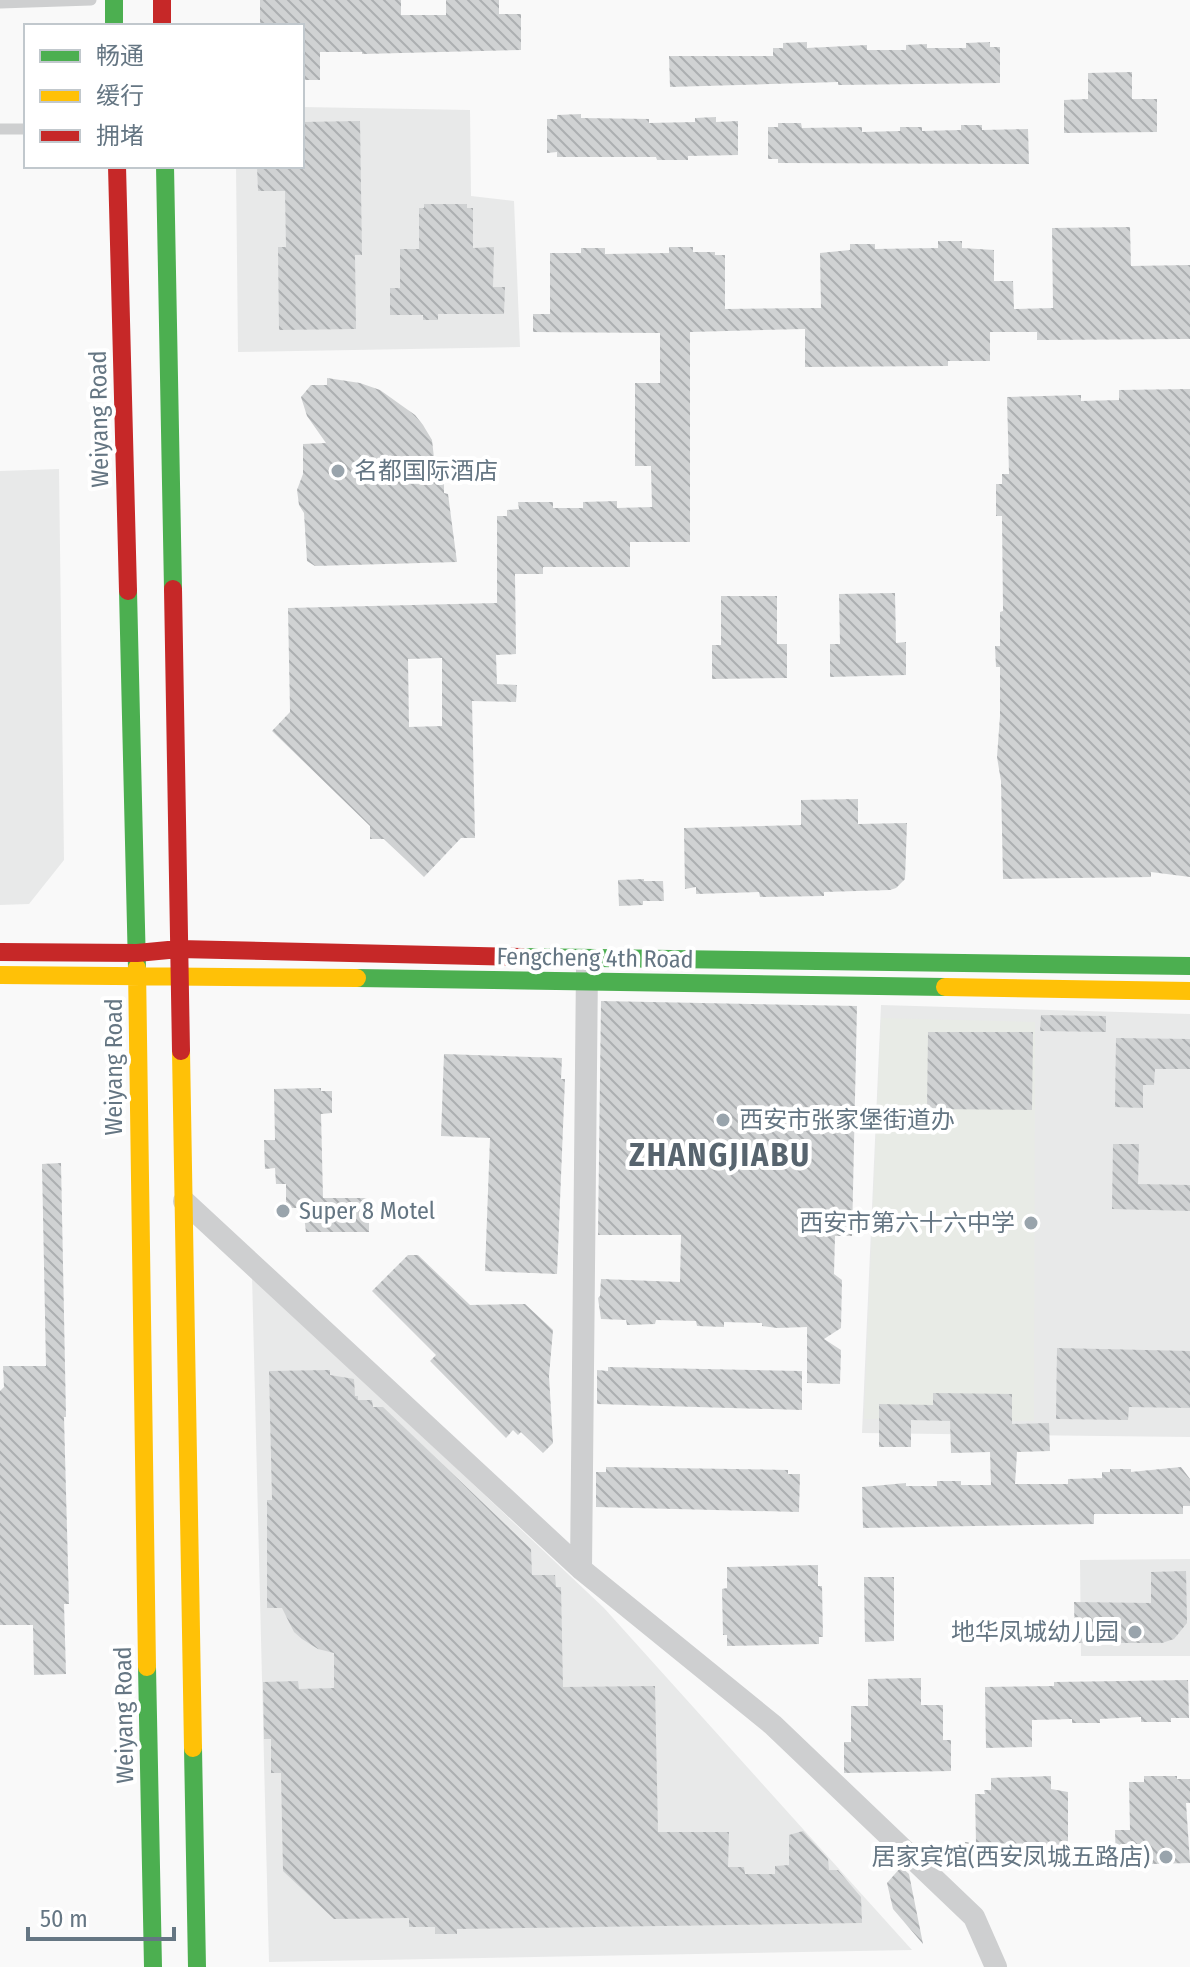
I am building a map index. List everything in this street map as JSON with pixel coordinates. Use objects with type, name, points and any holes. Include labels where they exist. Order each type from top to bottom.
[{"type":"main road","points":[[114,0],[114,24]]},
{"type":"main road","points":[[162,0],[162,24]]},
{"type":"main road","name":"Weiyang Road","points":[[117,168],[137,953],[139,1267],[153,1967]]},
{"type":"main road","points":[[165,168],[197,1967]]},
{"type":"main road","points":[[0,952],[137,953],[179,949]]},
{"type":"main road","name":"Fengcheng 4th Road","points":[[179,949],[1190,966]]},
{"type":"main road","name":"Fengcheng 4th Road","points":[[0,975],[1190,991]]},
{"type":"street","points":[[581,1569],[587,958]]},
{"type":"street","points":[[184,1201],[581,1569],[773,1725],[974,1917],[996,1967]]},
{"type":"lane","points":[[0,3],[91,0]]},
{"type":"lane","points":[[0,129],[24,129]]},
{"type":"shaded area","points":[[304,107],[470,110],[471,196],[514,201],[520,347],[238,352],[236,168],[304,168]]},
{"type":"shaded area","points":[[59,469],[64,860],[29,904],[0,905],[0,471]]},
{"type":"shaded area","name":"西安市第六十六中学","points":[[881,1005],[1190,1014],[1190,1437],[862,1433]]},
{"type":"shaded area","points":[[881,1018],[1035,1022],[1034,1421],[864,1419]]},
{"type":"shaded area","points":[[252,1275],[604,1608],[912,1950],[269,1962]]},
{"type":"shaded area","name":"地华凤城幼儿园","points":[[1190,1559],[1190,1656],[1081,1656],[1080,1560]]},
{"type":"building","points":[[260,0],[401,0],[401,15],[446,15],[446,0],[499,0],[499,14],[521,14],[521,50],[362,54],[320,52],[320,80],[304,80],[304,24],[260,24]]},
{"type":"building","points":[[807,42],[807,48],[867,45],[867,50],[906,50],[906,45],[966,48],[966,43],[990,42],[990,47],[1000,47],[1000,83],[838,85],[838,82],[670,87],[669,56],[773,56],[773,48],[783,48],[783,43]]},
{"type":"building","points":[[1132,72],[1132,99],[1157,99],[1157,132],[1064,133],[1064,100],[1088,99],[1088,73]]},
{"type":"building","points":[[581,114],[581,118],[649,119],[649,123],[695,122],[695,118],[716,117],[716,122],[738,121],[738,155],[657,160],[656,157],[557,157],[557,152],[547,153],[547,119],[557,119],[557,115]]},
{"type":"building","points":[[360,121],[362,255],[355,255],[356,329],[279,330],[278,247],[286,247],[285,191],[258,191],[257,168],[304,168],[304,122]]},
{"type":"building","points":[[778,123],[801,123],[802,128],[862,127],[862,132],[900,131],[900,127],[922,127],[922,131],[961,130],[961,125],[982,125],[982,130],[1028,129],[1029,164],[778,163],[778,159],[768,159],[768,127],[778,127]]},
{"type":"building","points":[[424,204],[467,204],[467,208],[473,208],[473,248],[494,247],[493,287],[505,287],[504,314],[438,314],[438,320],[423,320],[423,315],[390,315],[390,288],[400,288],[400,249],[419,249],[419,208],[424,208]]},
{"type":"building","points":[[1130,227],[1131,266],[1190,265],[1190,339],[1037,340],[1037,332],[990,332],[990,361],[948,361],[948,366],[805,367],[805,329],[690,332],[690,542],[630,542],[630,567],[543,567],[543,574],[515,574],[516,654],[496,655],[497,684],[517,685],[516,702],[472,701],[475,838],[461,838],[424,877],[384,839],[370,839],[370,826],[272,731],[290,712],[288,608],[497,603],[497,516],[507,516],[507,510],[519,509],[518,502],[553,502],[553,508],[583,508],[583,502],[617,501],[617,508],[652,507],[651,466],[635,466],[635,383],[660,383],[660,333],[533,332],[533,314],[550,314],[550,253],[581,253],[581,248],[605,248],[605,254],[669,253],[669,247],[693,247],[693,252],[725,255],[725,309],[821,308],[820,253],[850,250],[850,244],[875,244],[875,249],[938,248],[938,241],[962,241],[962,248],[994,250],[994,281],[1013,281],[1014,309],[1053,308],[1052,228]],"holes":[[[442,658],[442,726],[409,727],[408,659]]]},
{"type":"building","name":"名都国际酒店","points":[[327,378],[360,383],[380,390],[415,415],[423,425],[432,440],[434,458],[444,478],[444,493],[448,494],[457,562],[315,566],[307,561],[304,513],[299,505],[297,490],[303,474],[303,444],[326,443],[307,416],[301,397],[311,385],[327,385]]},
{"type":"building","points":[[1190,389],[1190,877],[1151,872],[1151,877],[1003,879],[1001,781],[997,757],[1000,667],[996,667],[995,646],[1000,646],[1000,612],[1003,611],[1002,516],[996,516],[996,484],[1002,484],[1002,474],[1009,474],[1007,397],[1081,395],[1081,401],[1119,400],[1119,390]]},
{"type":"building","points":[[895,593],[896,643],[906,642],[906,675],[830,677],[830,644],[840,644],[839,594]]},
{"type":"building","points":[[721,596],[777,596],[777,644],[787,644],[787,678],[712,679],[712,645],[721,645]]},
{"type":"building","points":[[858,799],[858,824],[907,823],[905,879],[896,888],[824,892],[824,896],[760,897],[759,892],[696,894],[696,887],[685,889],[684,828],[801,825],[801,800]]},
{"type":"building","points":[[618,880],[663,881],[664,901],[619,906]]},
{"type":"building","name":"西安市张家堡街道办","points":[[601,1001],[857,1006],[852,1236],[835,1236],[834,1274],[842,1280],[841,1328],[824,1339],[841,1350],[840,1384],[807,1383],[807,1327],[777,1328],[762,1326],[762,1323],[724,1322],[724,1327],[697,1326],[696,1321],[656,1320],[655,1324],[627,1325],[626,1320],[601,1319],[598,1298],[601,1279],[680,1282],[681,1235],[598,1235]]},
{"type":"building","points":[[1041,1015],[1106,1016],[1106,1032],[1040,1031]]},
{"type":"building","points":[[928,1032],[1033,1032],[1032,1110],[927,1109]]},
{"type":"building","points":[[1116,1038],[1190,1039],[1190,1069],[1155,1069],[1154,1085],[1143,1085],[1143,1108],[1115,1107]]},
{"type":"building","points":[[444,1054],[562,1058],[561,1079],[565,1079],[557,1274],[485,1271],[490,1138],[441,1136]]},
{"type":"building","points":[[321,1088],[321,1091],[332,1091],[332,1113],[321,1114],[323,1198],[369,1198],[369,1232],[306,1232],[303,1208],[286,1208],[286,1184],[276,1184],[275,1168],[265,1169],[264,1140],[275,1140],[274,1089]]},
{"type":"building","points":[[1113,1144],[1139,1144],[1138,1184],[1190,1185],[1190,1211],[1112,1209]]},
{"type":"building","points":[[61,1163],[69,1604],[64,1604],[66,1674],[34,1675],[33,1625],[0,1625],[0,1391],[4,1387],[3,1366],[46,1366],[42,1164]]},
{"type":"building","points":[[408,1255],[418,1255],[470,1305],[525,1304],[553,1330],[549,1376],[553,1443],[543,1453],[521,1432],[518,1435],[513,1430],[506,1438],[430,1361],[436,1355],[372,1291]]},
{"type":"building","points":[[1057,1348],[1190,1351],[1190,1408],[1129,1407],[1128,1420],[1056,1419]]},
{"type":"building","points":[[608,1367],[802,1371],[802,1410],[597,1404],[597,1370],[608,1371]]},
{"type":"building","points":[[330,1370],[330,1375],[354,1379],[358,1400],[372,1400],[373,1407],[383,1407],[531,1549],[532,1575],[555,1575],[556,1587],[561,1587],[563,1687],[655,1686],[658,1832],[729,1832],[728,1867],[744,1867],[745,1874],[775,1874],[775,1866],[789,1865],[789,1835],[803,1831],[828,1859],[829,1870],[838,1870],[861,1897],[862,1923],[457,1929],[457,1934],[435,1934],[435,1927],[409,1927],[409,1918],[334,1919],[283,1871],[281,1773],[271,1773],[271,1739],[264,1739],[263,1682],[298,1681],[299,1689],[334,1688],[334,1653],[318,1649],[302,1639],[294,1632],[282,1608],[267,1608],[267,1500],[272,1500],[269,1371]]},
{"type":"building","points":[[933,1393],[1012,1394],[1012,1424],[1049,1423],[1050,1451],[1017,1452],[1015,1484],[1068,1484],[1068,1479],[1102,1478],[1102,1472],[1110,1472],[1110,1469],[1131,1469],[1131,1472],[1181,1467],[1190,1479],[1190,1506],[1183,1506],[1183,1514],[1094,1514],[1094,1524],[863,1528],[862,1487],[906,1483],[906,1486],[937,1486],[937,1481],[991,1485],[990,1452],[951,1453],[950,1421],[911,1420],[911,1447],[879,1447],[879,1404],[933,1405]]},
{"type":"building","points":[[606,1467],[788,1470],[788,1474],[800,1474],[799,1512],[596,1507],[596,1472],[606,1472]]},
{"type":"building","points":[[818,1565],[818,1586],[822,1586],[823,1637],[819,1637],[819,1644],[727,1646],[727,1635],[723,1635],[722,1589],[727,1588],[727,1567]]},
{"type":"building","points":[[1186,1571],[1187,1623],[1174,1639],[1162,1643],[1075,1643],[1074,1602],[1151,1603],[1151,1572]]},
{"type":"building","points":[[864,1577],[894,1577],[894,1641],[865,1642]]},
{"type":"building","points":[[921,1678],[921,1705],[943,1705],[943,1740],[951,1740],[951,1771],[844,1773],[844,1742],[851,1742],[851,1706],[868,1706],[868,1679]]},
{"type":"building","points":[[1188,1680],[1189,1718],[1171,1718],[1171,1722],[1141,1722],[1141,1717],[1100,1719],[1100,1723],[1072,1723],[1072,1719],[1032,1720],[1032,1747],[986,1748],[985,1687],[1054,1686],[1054,1682]]},
{"type":"building","points":[[1051,1776],[1051,1789],[1068,1792],[1068,1845],[1077,1844],[1078,1866],[965,1866],[965,1842],[976,1843],[975,1794],[985,1794],[984,1790],[991,1790],[991,1778]]},
{"type":"building","points":[[1144,1776],[1190,1779],[1190,1803],[1186,1803],[1190,1863],[1116,1865],[1115,1830],[1130,1830],[1129,1782],[1144,1782]]},
{"type":"building","points":[[901,1867],[909,1874],[923,1944],[893,1909],[887,1883]]},
{"type":"traffic: fast","points":[[114,0],[114,24]]},
{"type":"traffic: fast","points":[[165,168],[173,589]]},
{"type":"traffic: fast","points":[[128,591],[137,968]]},
{"type":"traffic: fast","points":[[522,957],[1190,966]]},
{"type":"traffic: fast","points":[[357,978],[945,987]]},
{"type":"traffic: fast","points":[[147,1667],[153,1967]]},
{"type":"traffic: fast","points":[[193,1748],[197,1967]]},
{"type":"traffic: slow","points":[[137,968],[147,1667]]},
{"type":"traffic: slow","points":[[0,975],[357,978]]},
{"type":"traffic: slow","points":[[945,987],[1190,991]]},
{"type":"traffic: slow","points":[[181,1051],[193,1748]]},
{"type":"traffic: jam","points":[[162,0],[162,24]]},
{"type":"traffic: jam","points":[[117,168],[128,591]]},
{"type":"traffic: jam","points":[[173,589],[181,1051]]},
{"type":"traffic: jam","points":[[0,952],[137,953],[179,949],[522,957]]},
{"type":"place","name":"名都国际酒店","points":[[338,471]]},
{"type":"place","name":"西安市张家堡街道办","points":[[723,1120]]},
{"type":"place","name":"Super 8 Motel","points":[[283,1211]]},
{"type":"place","name":"西安市第六十六中学","points":[[1031,1223]]},
{"type":"place","name":"地华凤城幼儿园","points":[[1135,1632]]},
{"type":"place","name":"居家宾馆(西安凤城五路店)","points":[[1166,1857]]},
{"type":"district","name":"ZHANGJIABU","points":[[720,1155]]}]
